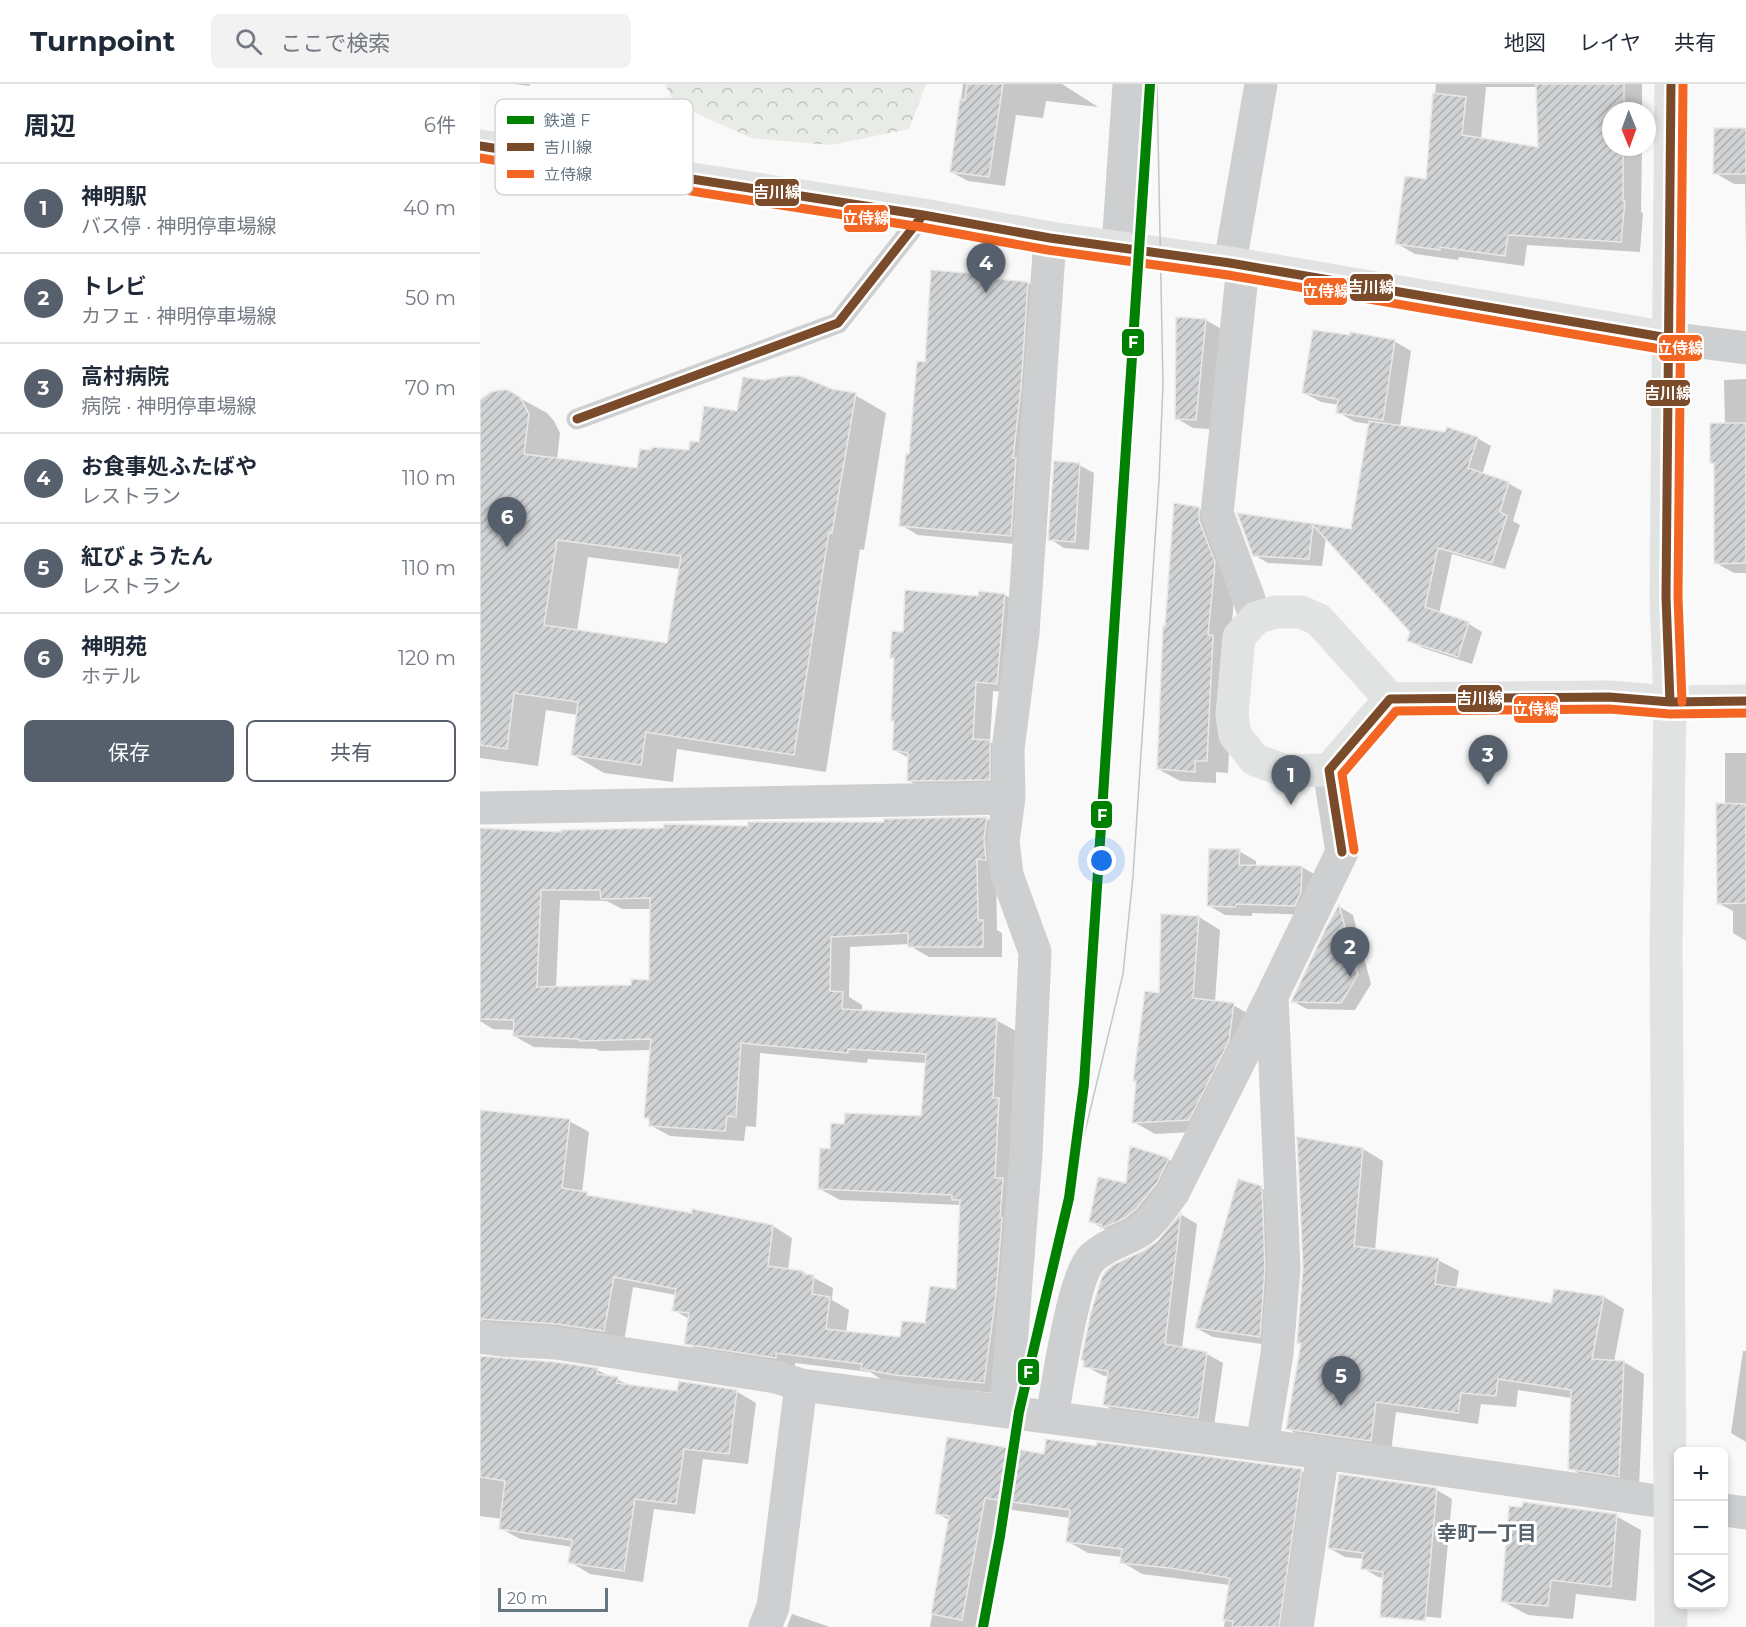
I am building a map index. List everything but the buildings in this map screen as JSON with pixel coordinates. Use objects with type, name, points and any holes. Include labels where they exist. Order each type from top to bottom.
[{"type":"street","points":[[1118,247],[1129,84]]},
{"type":"street","points":[[1256,618],[1217,513],[1237,265],[1261,84]]},
{"type":"street","points":[[1671,84],[1666,597],[1670,702],[1666,946],[1674,1503],[1671,1627]]},
{"type":"street","points":[[480,146],[495,148]]},
{"type":"street","points":[[693,179],[923,215],[1050,238],[1237,265],[1668,338],[1746,348]]},
{"type":"street","points":[[1006,1410],[1026,1155],[1035,952],[1007,875],[1003,841],[1009,798],[1008,749],[1023,633],[1050,238]]},
{"type":"street","points":[[1390,699],[1329,770],[1286,771],[1255,760],[1235,735],[1232,715],[1239,637],[1256,618],[1275,612],[1309,614],[1319,620],[1390,699],[1609,697],[1670,702],[1746,701]]},
{"type":"street","points":[[1052,1416],[1078,1283],[1090,1260],[1109,1245],[1139,1231],[1154,1218],[1173,1193],[1342,852],[1329,770]]},
{"type":"street","points":[[480,808],[1009,798]]},
{"type":"street","points":[[1262,1445],[1277,1354],[1284,1268],[1272,996]]},
{"type":"street","points":[[480,1337],[556,1343],[776,1377],[801,1385],[1052,1416],[1674,1503]]},
{"type":"street","points":[[765,1627],[773,1607],[801,1385]]},
{"type":"street","points":[[1297,1627],[1323,1453]]},
{"type":"street","points":[[1728,1511],[1746,1513]]},
{"type":"lane","points":[[577,419],[838,323],[923,215]]},
{"type":"green space","points":[[665,84],[926,84],[909,129],[831,145],[751,138],[693,112],[693,99],[672,99]]},
{"type":"tram line","points":[[1069,1198],[1123,974],[1133,876],[1159,480],[1163,384],[1157,84]]},
{"type":"rail line","name":"F","points":[[983,1627],[1019,1412],[1069,1198],[1084,1084],[1150,84]]},
{"type":"transit line","name":"吉川線","points":[[1670,702],[1666,597],[1671,84]]},
{"type":"transit line","name":"立侍線","points":[[1682,702],[1678,597],[1683,84]]},
{"type":"transit line","name":"吉川線","points":[[480,146],[495,148]]},
{"type":"transit line","name":"立侍線","points":[[480,158],[495,160]]},
{"type":"transit line","name":"吉川線","points":[[693,179],[923,215],[1050,238],[1230,263],[1668,338]]},
{"type":"transit line","name":"立侍線","points":[[693,191],[921,227],[1048,250],[1228,275],[1666,350]]},
{"type":"transit line","name":"吉川線","points":[[577,419],[838,323],[923,215]]},
{"type":"transit line","name":"吉川線","points":[[1342,852],[1329,770],[1390,699],[1609,697],[1670,702],[1746,701]]},
{"type":"transit line","name":"立侍線","points":[[1354,850],[1342,774],[1396,711],[1609,709],[1670,714],[1746,713]]},
{"type":"place","name":"お食事処ふたばや","points":[[986,293]]},
{"type":"place","name":"神明苑","points":[[507,547]]},
{"type":"place","name":"高村病院","points":[[1488,785]]},
{"type":"place","name":"神明駅","points":[[1291,805]]},
{"type":"place","name":"トレビ","points":[[1350,977]]},
{"type":"place","name":"紅びょうたん","points":[[1341,1406]]},
{"type":"district","name":"幸町一丁目","points":[[1487,1533]]}]
